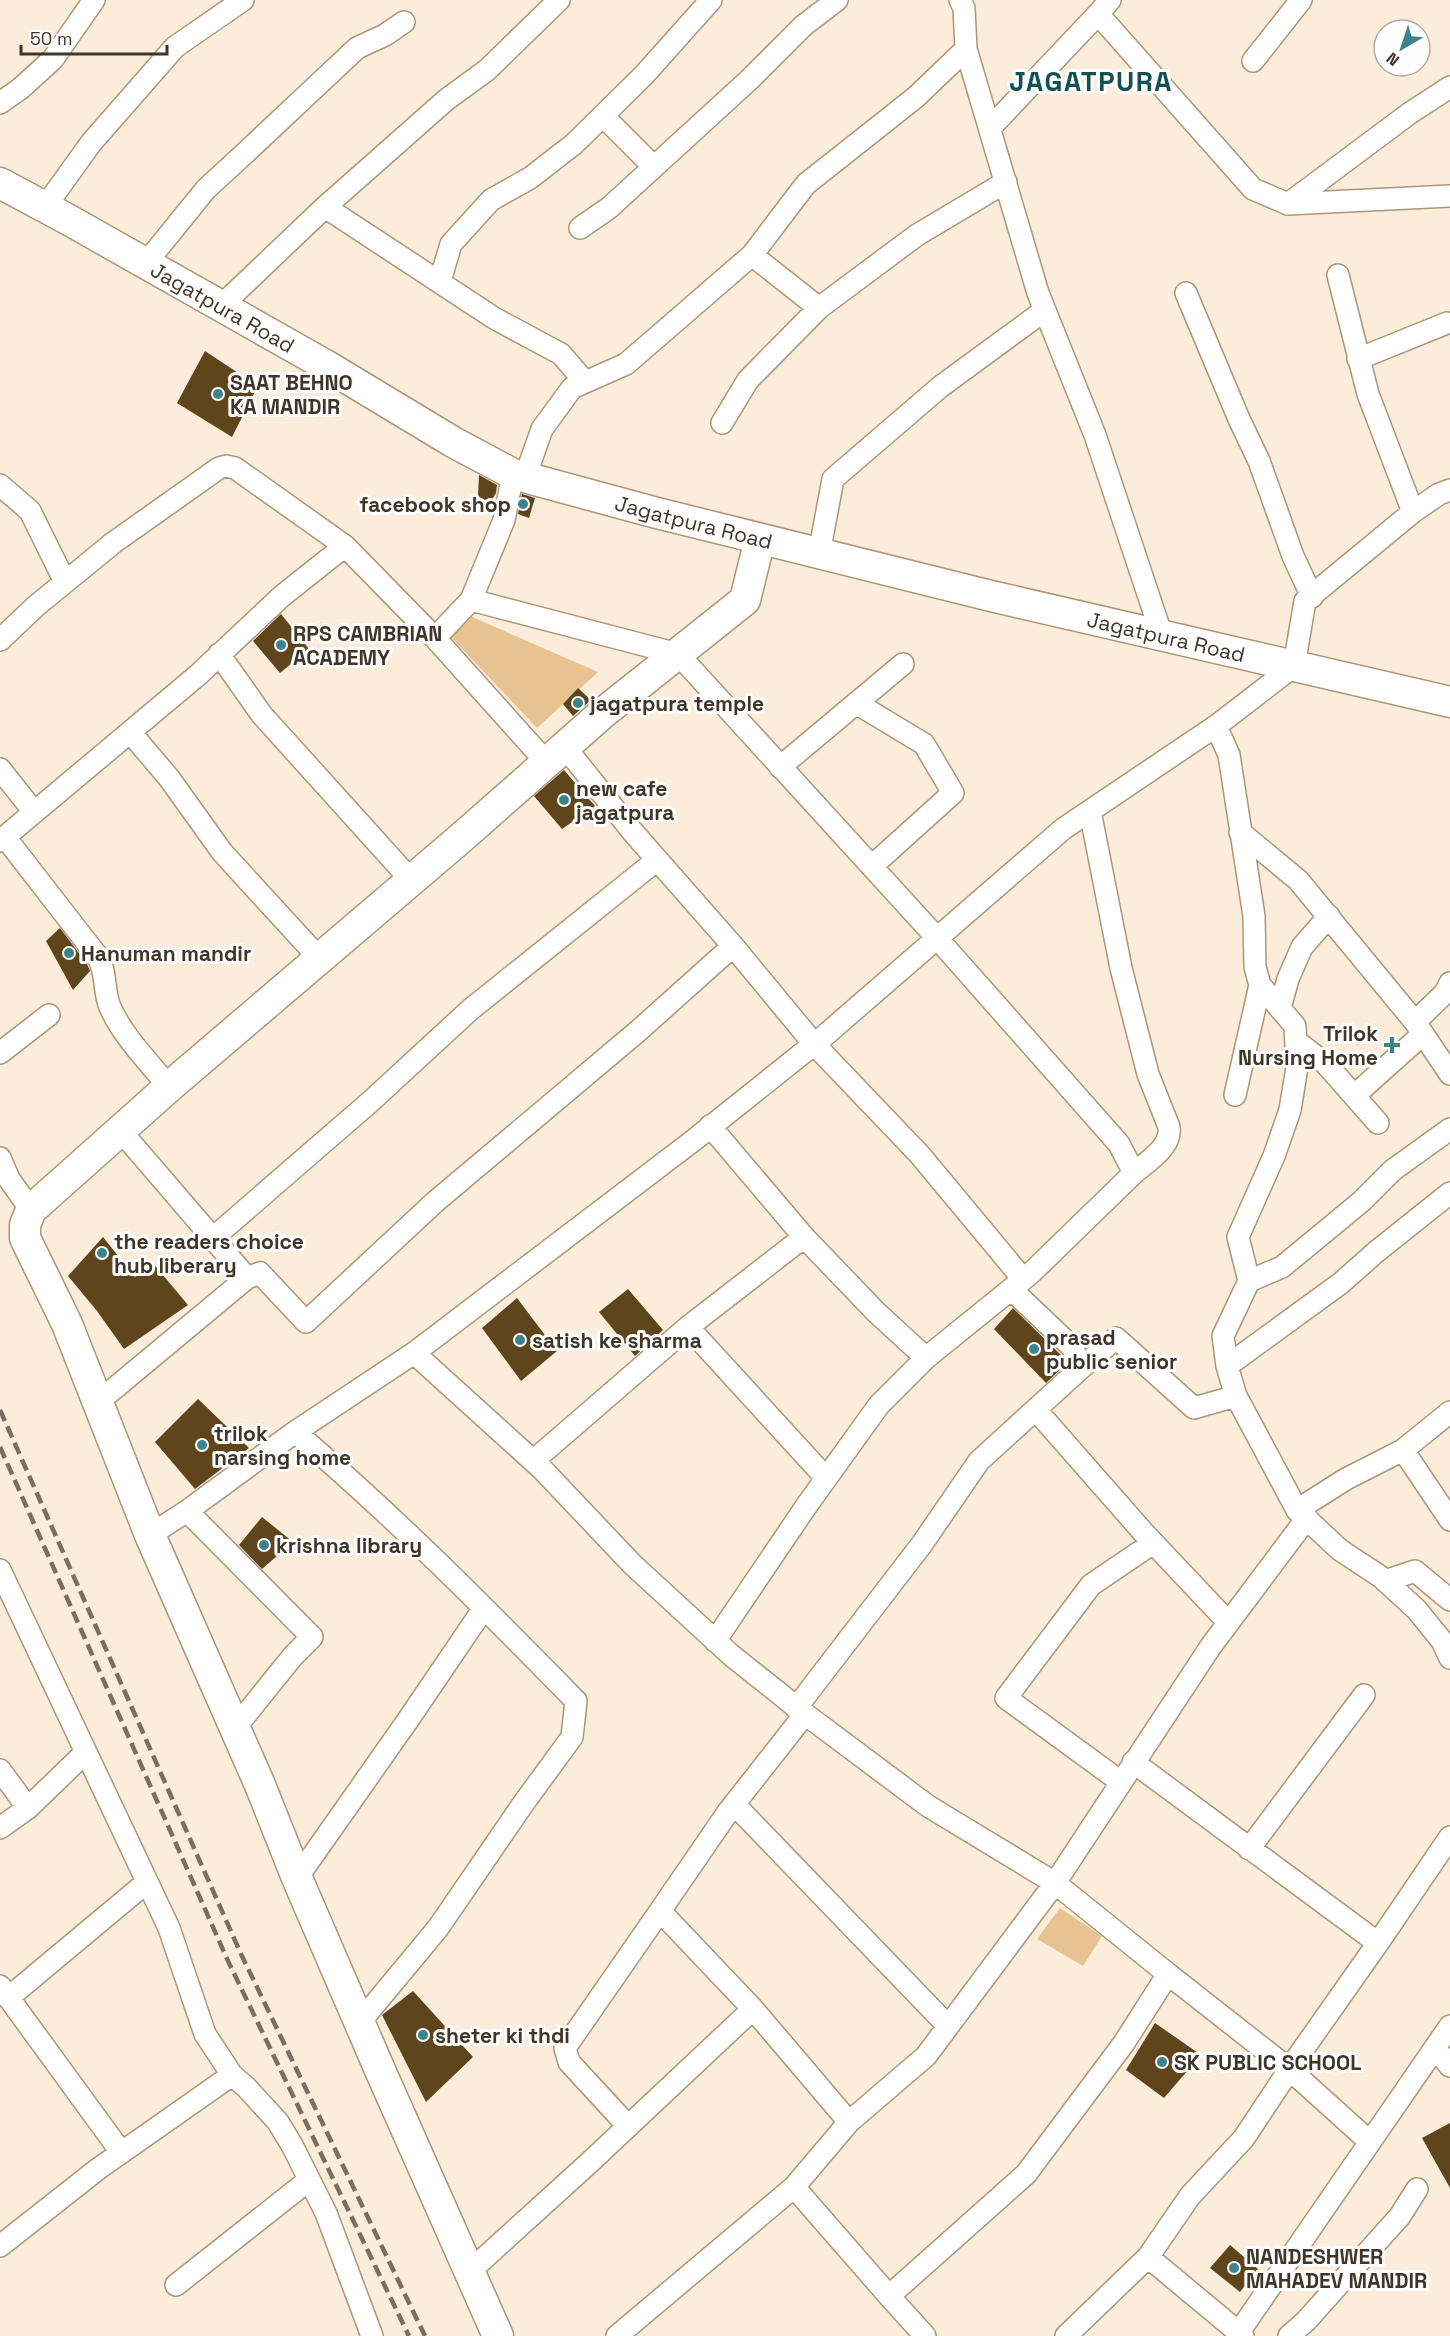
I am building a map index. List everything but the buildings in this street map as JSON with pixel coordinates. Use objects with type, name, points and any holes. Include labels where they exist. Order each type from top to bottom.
[{"type":"street","points":[[0,103],[20,89],[53,59],[94,0]]},
{"type":"street","points":[[45,207],[91,143],[175,47],[243,0]]},
{"type":"street","points":[[221,306],[325,207],[446,100],[487,70],[559,0]]},
{"type":"street","points":[[440,281],[451,244],[491,200],[530,178],[574,144],[644,75],[711,0]]},
{"type":"street","points":[[580,228],[609,208],[652,166],[749,80],[803,26],[837,0]]},
{"type":"street","points":[[960,0],[964,8],[966,49],[991,127],[1038,293],[1095,435],[1162,636]]},
{"type":"street","points":[[1253,62],[1301,0]]},
{"type":"street","points":[[991,127],[1104,7],[1253,189],[1287,204],[1450,196]]},
{"type":"street","points":[[146,263],[206,189],[357,48],[385,35],[404,22]]},
{"type":"street","points":[[435,638],[471,600],[504,520],[519,475],[542,429],[572,388],[626,364],[752,255],[806,184],[916,97],[966,49]]},
{"type":"street","points":[[1287,204],[1410,113],[1450,87]]},
{"type":"street","points":[[603,116],[652,166]]},
{"type":"street","points":[[722,423],[748,380],[819,308],[917,235],[1006,182]]},
{"type":"street","name":"Jagatpura Road","points":[[0,183],[146,263],[453,442],[519,475],[819,554],[1450,702]]},
{"type":"street","points":[[325,207],[494,318],[561,354],[585,382]]},
{"type":"street","points":[[752,255],[819,308]]},
{"type":"street","points":[[1338,275],[1368,393],[1413,513]]},
{"type":"street","points":[[1186,293],[1259,461],[1293,556],[1312,597]]},
{"type":"street","points":[[819,554],[833,479],[940,387],[1045,310]]},
{"type":"street","points":[[1358,359],[1447,323]]},
{"type":"street","points":[[0,640],[113,543],[219,468],[226,466],[234,468],[345,546],[435,638],[556,755],[657,860],[733,946],[814,1044],[920,1155],[1017,1284],[1073,1348],[1080,1369]]},
{"type":"street","points":[[0,485],[30,511],[65,582]]},
{"type":"street","points":[[150,1535],[187,1511],[295,1432],[414,1353],[814,1044],[1063,829],[1216,726],[1294,666],[1305,601],[1413,513],[1439,494],[1450,490]]},
{"type":"street","points":[[498,2336],[297,1878],[235,1728],[150,1535],[68,1324],[25,1238],[25,1225],[31,1210],[169,1087],[556,755],[745,600],[760,539]]},
{"type":"street","points":[[169,1087],[120,1026],[109,1005],[104,968],[98,957],[2,839],[130,732],[282,596],[345,546]]},
{"type":"street","points":[[471,600],[678,654],[937,938],[1119,1144],[1134,1173]]},
{"type":"street","points":[[219,654],[262,715],[411,880]]},
{"type":"street","points":[[780,767],[903,664]]},
{"type":"street","points":[[856,703],[924,744],[953,793],[872,866]]},
{"type":"street","points":[[1216,726],[1229,755],[1254,916],[1255,967],[1260,984],[1295,1026],[1297,1067],[1290,1110],[1274,1156],[1238,1237],[1249,1281],[1223,1336],[1227,1366],[1236,1396],[1302,1514],[1340,1550],[1385,1581],[1417,1610],[1442,1641],[1450,1658]]},
{"type":"street","points":[[130,732],[169,778],[222,852],[319,958]]},
{"type":"street","points":[[0,769],[34,812]]},
{"type":"street","points":[[716,1641],[826,1478],[879,1405],[926,1358],[1017,1284],[1166,1144],[1170,1136],[1169,1127],[1148,1074],[1121,968],[1090,811]]},
{"type":"street","points":[[1240,832],[1298,880],[1419,1028],[1450,1074]]},
{"type":"street","points":[[213,1238],[370,1102],[471,1009],[657,860]]},
{"type":"street","points":[[1280,1008],[1288,978],[1302,947],[1329,916]]},
{"type":"street","points":[[98,1402],[247,1278],[260,1273],[306,1322],[435,1202],[628,1040],[733,946]]},
{"type":"street","points":[[1235,1095],[1260,984]]},
{"type":"street","points":[[1355,1095],[1419,1028],[1449,987]]},
{"type":"street","points":[[0,1053],[49,1015]]},
{"type":"street","points":[[1296,1041],[1326,1064],[1378,1123]]},
{"type":"street","points":[[710,1126],[804,1237],[876,1312],[926,1358]]},
{"type":"street","points":[[1249,1281],[1282,1267],[1362,1201],[1393,1170],[1450,1129]]},
{"type":"street","points":[[120,1130],[247,1278]]},
{"type":"street","points":[[0,1158],[9,1179],[31,1210]]},
{"type":"street","points":[[1227,1366],[1341,1283],[1450,1193]]},
{"type":"street","points":[[533,1461],[688,1327],[804,1237]]},
{"type":"street","points":[[688,1327],[826,1478]]},
{"type":"street","points":[[628,2126],[569,2062],[565,2048],[734,1804],[922,1544],[979,1461],[1116,1338],[1194,1408],[1236,1396]]},
{"type":"street","points":[[414,1353],[533,1461],[632,1564],[716,1641],[801,1711],[928,1806],[1055,1883],[1289,2069],[1370,2142]]},
{"type":"street","points":[[1036,1410],[1153,1543],[1228,1622]]},
{"type":"street","points":[[617,2336],[794,2187],[849,2122],[926,2056],[1055,1883],[1133,1762],[1302,1514],[1346,1479],[1403,1450],[1450,1412]]},
{"type":"street","points":[[295,1432],[351,1479],[576,1701],[572,1737],[438,1928],[360,2022]]},
{"type":"street","points":[[1403,1450],[1450,1520]]},
{"type":"street","points":[[187,1511],[312,1636],[235,1728]]},
{"type":"street","points":[[1120,1782],[1006,1698],[1091,1585],[1153,1543]]},
{"type":"street","points":[[0,1570],[168,1928],[205,2034],[231,2075],[246,2087],[278,2122],[326,2213],[370,2335]]},
{"type":"street","points":[[1385,1581],[1415,1571],[1450,1600]]},
{"type":"street","points":[[297,1878],[484,1608]]},
{"type":"street","points":[[1249,1850],[1364,1695]]},
{"type":"street","points":[[0,1828],[28,1808],[86,1752]]},
{"type":"street","points":[[1133,1762],[1249,1850],[1378,1943]]},
{"type":"street","points":[[0,1770],[28,1808]]},
{"type":"street","points":[[734,1804],[948,2026]]},
{"type":"street","points":[[1066,2336],[1148,2257],[1190,2196],[1244,2138],[1289,2069],[1450,1837]]},
{"type":"street","points":[[122,2152],[4,1992],[147,1882]]},
{"type":"street","points":[[660,1911],[753,2008],[849,2122]]},
{"type":"street","points":[[889,2296],[1026,2174],[1124,2043],[1168,1974]]},
{"type":"street","points":[[470,2271],[753,2008]]},
{"type":"street","points":[[1148,2257],[1241,2334],[1450,2026]]},
{"type":"street","points":[[1436,2049],[1450,2066]]},
{"type":"street","points":[[0,2246],[122,2152],[231,2075]]},
{"type":"street","points":[[176,2285],[309,2180]]},
{"type":"street","points":[[794,2187],[925,2336]]},
{"type":"street","points":[[1288,2336],[1306,2321],[1400,2216],[1417,2189]]},
{"type":"shaded area","points":[[463,613],[598,672],[537,728],[447,633]]},
{"type":"shaded area","points":[[1060,1908],[1102,1936],[1083,1966],[1037,1939]]},
{"type":"railway","points":[[0,1410],[241,1954],[425,2336]]},
{"type":"railway","points":[[0,1447],[228,1961],[409,2336]]},
{"type":"place","name":"SAAT BEHNO KA MANDIR","points":[[218,394]]},
{"type":"place","name":"facebook shop","points":[[523,504]]},
{"type":"place","name":"RPS CAMBRIAN ACADEMY","points":[[281,645]]},
{"type":"place","name":"jagatpura temple","points":[[578,703]]},
{"type":"place","name":"new cafe jagatpura","points":[[564,800]]},
{"type":"place","name":"Hanuman mandir","points":[[69,953]]},
{"type":"place","name":"Trilok Nursing Home","points":[[1392,1045]]},
{"type":"place","name":"the readers choice hub liberary","points":[[102,1253]]},
{"type":"place","name":"satish ke sharma","points":[[520,1340]]},
{"type":"place","name":"prasad public senior","points":[[1034,1349]]},
{"type":"place","name":"trilok narsing home","points":[[202,1445]]},
{"type":"place","name":"krishna library","points":[[264,1545]]},
{"type":"place","name":"sheter ki thdi","points":[[423,2035]]},
{"type":"place","name":"SK PUBLIC SCHOOL","points":[[1162,2062]]},
{"type":"place","name":"NANDESHWER MAHADEV MANDIR","points":[[1234,2268]]},
{"type":"district","name":"JAGATPURA","points":[[1091,81]]}]
